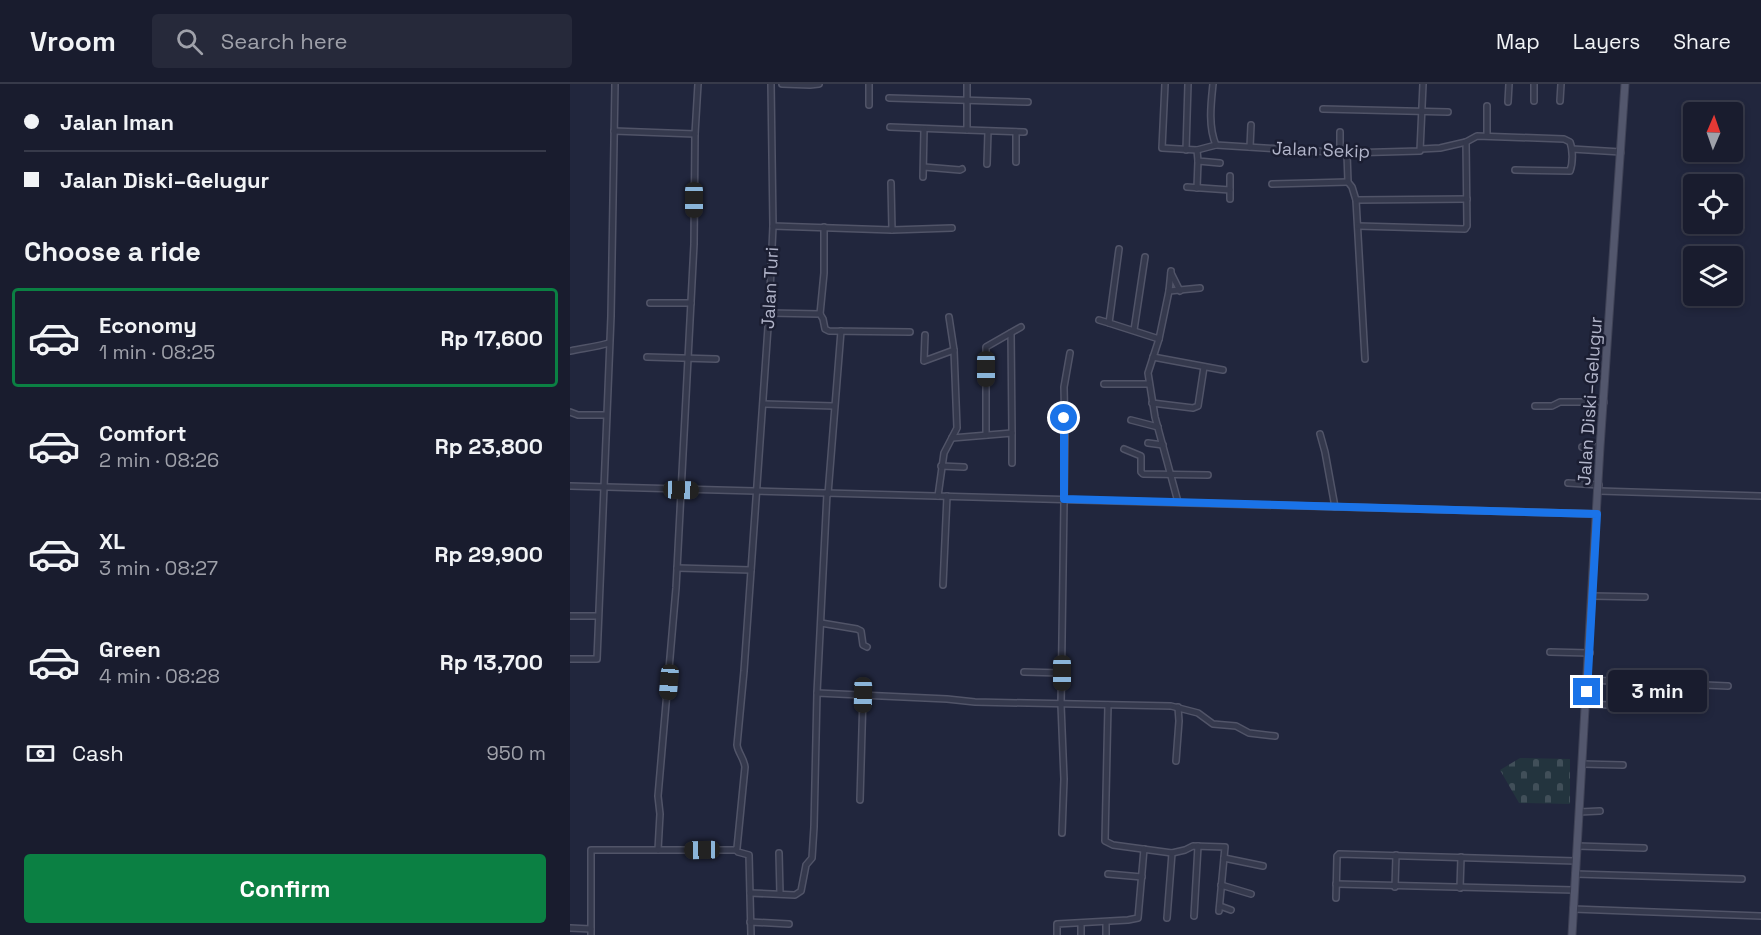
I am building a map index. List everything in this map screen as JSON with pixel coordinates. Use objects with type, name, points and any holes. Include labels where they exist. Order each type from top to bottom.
[{"type":"main road","name":"Jalan Diski–Gelugur","points":[[1572,935],[1590,653],[1600,447],[1625,84]]},
{"type":"street","points":[[570,659],[597,659],[609,343],[615,84]]},
{"type":"street","points":[[658,850],[660,814],[658,795],[677,568],[692,303],[698,84]]},
{"type":"street","name":"Jalan Turi","points":[[736,850],[746,767],[745,761],[737,751],[737,745],[764,404],[773,226],[771,84]]},
{"type":"street","points":[[782,84],[819,84]]},
{"type":"street","points":[[869,84],[869,105]]},
{"type":"street","points":[[968,84],[968,130]]},
{"type":"street","name":"Jalan Sekip","points":[[1165,84],[1162,148],[1197,150],[1216,145],[1347,153],[1419,152],[1421,149],[1440,148],[1487,135]]},
{"type":"street","points":[[1186,150],[1188,84]]},
{"type":"street","points":[[1213,84],[1211,105],[1216,145]]},
{"type":"street","points":[[1421,149],[1423,84]]},
{"type":"street","points":[[1508,102],[1509,84]]},
{"type":"street","points":[[1534,84],[1534,101]]},
{"type":"street","points":[[1560,101],[1561,84]]},
{"type":"street","points":[[889,98],[1028,102]]},
{"type":"street","points":[[1487,106],[1487,135],[1569,141],[1572,149],[1570,171],[1515,170]]},
{"type":"street","points":[[1323,109],[1448,112]]},
{"type":"street","points":[[1250,147],[1251,125]]},
{"type":"street","points":[[890,127],[1024,132]]},
{"type":"street","points":[[923,177],[924,129]]},
{"type":"street","points":[[614,131],[695,134]]},
{"type":"street","points":[[987,164],[988,131]]},
{"type":"street","points":[[1016,132],[1016,162]]},
{"type":"street","points":[[1340,132],[1340,152]]},
{"type":"street","points":[[1358,226],[1465,229],[1467,226],[1466,142]]},
{"type":"street","points":[[1572,149],[1621,152]]},
{"type":"street","points":[[1197,150],[1197,188]]},
{"type":"street","points":[[1347,153],[1348,182],[1356,201],[1365,358]]},
{"type":"street","points":[[1198,161],[1221,163]]},
{"type":"street","points":[[924,167],[962,169]]},
{"type":"street","points":[[1230,176],[1230,200]]},
{"type":"street","points":[[1272,184],[1348,182]]},
{"type":"street","points":[[891,183],[892,230]]},
{"type":"street","points":[[1187,187],[1230,190]]},
{"type":"street","points":[[1356,201],[1467,199]]},
{"type":"street","points":[[773,226],[892,230],[952,228]]},
{"type":"street","points":[[824,227],[824,273],[820,314],[826,330],[910,332]]},
{"type":"street","points":[[1109,323],[1119,249]]},
{"type":"street","points":[[1134,330],[1145,257]]},
{"type":"street","points":[[1178,502],[1152,403],[1148,373],[1159,339],[1171,271],[1180,291]]},
{"type":"street","points":[[1169,291],[1200,288]]},
{"type":"street","points":[[650,303],[692,303]]},
{"type":"street","points":[[769,313],[820,314]]},
{"type":"street","points":[[938,496],[944,453],[957,428],[954,350],[949,317]]},
{"type":"street","points":[[1099,320],[1159,339]]},
{"type":"street","points":[[986,435],[986,347],[1021,327]]},
{"type":"street","points":[[750,893],[795,895],[801,891],[806,864],[812,858],[827,494],[841,331]]},
{"type":"street","points":[[1011,333],[1012,463]]},
{"type":"street","points":[[925,335],[924,361],[954,350]]},
{"type":"street","points":[[570,351],[609,343]]},
{"type":"street","points":[[1062,833],[1064,779],[1061,705],[1065,435],[1063,402],[1070,353]]},
{"type":"street","points":[[647,357],[716,359]]},
{"type":"street","points":[[1153,357],[1223,369]]},
{"type":"street","points":[[1152,403],[1193,408],[1198,406],[1204,367]]},
{"type":"street","points":[[1104,384],[1149,384]]},
{"type":"street","points":[[1535,406],[1552,406],[1560,402],[1604,402]]},
{"type":"street","points":[[764,404],[834,406]]},
{"type":"street","points":[[570,412],[606,415]]},
{"type":"street","points":[[1131,420],[1158,427]]},
{"type":"street","points":[[952,438],[1012,433]]},
{"type":"street","points":[[1320,434],[1335,507]]},
{"type":"street","points":[[1148,443],[1163,445]]},
{"type":"street","points":[[1582,447],[1600,447]]},
{"type":"street","points":[[1124,449],[1141,456],[1142,473],[1208,475]]},
{"type":"street","points":[[941,466],[964,467]]},
{"type":"street","points":[[1568,483],[1599,488],[1761,496]]},
{"type":"street","points":[[570,486],[1597,514]]},
{"type":"street","points":[[943,585],[947,496]]},
{"type":"street","points":[[677,568],[751,570]]},
{"type":"street","points":[[1592,596],[1645,597]]},
{"type":"street","points":[[570,616],[598,616]]},
{"type":"street","points":[[821,623],[857,628],[861,631],[863,645],[867,647]]},
{"type":"street","points":[[1550,652],[1590,653]]},
{"type":"street","points":[[1024,672],[1062,673]]},
{"type":"street","points":[[1588,680],[1728,686]]},
{"type":"street","points":[[817,693],[975,702],[1178,707],[1198,712],[1213,724],[1236,726],[1249,734],[1275,736]]},
{"type":"street","points":[[860,800],[863,695]]},
{"type":"street","points":[[1586,704],[1701,709]]},
{"type":"street","points":[[1108,705],[1106,841],[1113,845],[1172,853],[1198,846],[1225,847],[1219,908],[1231,910]]},
{"type":"street","points":[[1176,761],[1178,707]]},
{"type":"street","points":[[1582,764],[1623,765]]},
{"type":"street","points":[[1579,812],[1600,811]]},
{"type":"street","points":[[1194,916],[1198,846]]},
{"type":"street","points":[[1577,846],[1644,848]]},
{"type":"street","points":[[1057,935],[1057,924],[1138,918],[1144,849]]},
{"type":"street","points":[[570,928],[591,932],[591,850],[736,850],[748,855],[751,935]]},
{"type":"street","points":[[779,853],[780,894]]},
{"type":"street","points":[[1167,918],[1172,853]]},
{"type":"street","points":[[1336,898],[1338,854],[1576,861]]},
{"type":"street","points":[[1395,886],[1396,855]]},
{"type":"street","points":[[1460,888],[1461,857]]},
{"type":"street","points":[[1224,858],[1263,866]]},
{"type":"street","points":[[1108,874],[1142,877]]},
{"type":"street","points":[[1575,874],[1742,879]]},
{"type":"street","points":[[1336,884],[1574,890]]},
{"type":"street","points":[[1221,885],[1251,894]]},
{"type":"street","points":[[1574,909],[1761,916]]},
{"type":"street","points":[[1106,921],[1106,935]]},
{"type":"street","points":[[750,922],[789,924]]},
{"type":"street","points":[[1081,923],[1081,935]]},
{"type":"green space","points":[[1520,758],[1570,759],[1570,804],[1519,803],[1500,770]]},
{"type":"route","points":[[1064,418],[1064,499],[1597,514],[1587,692]]}]
